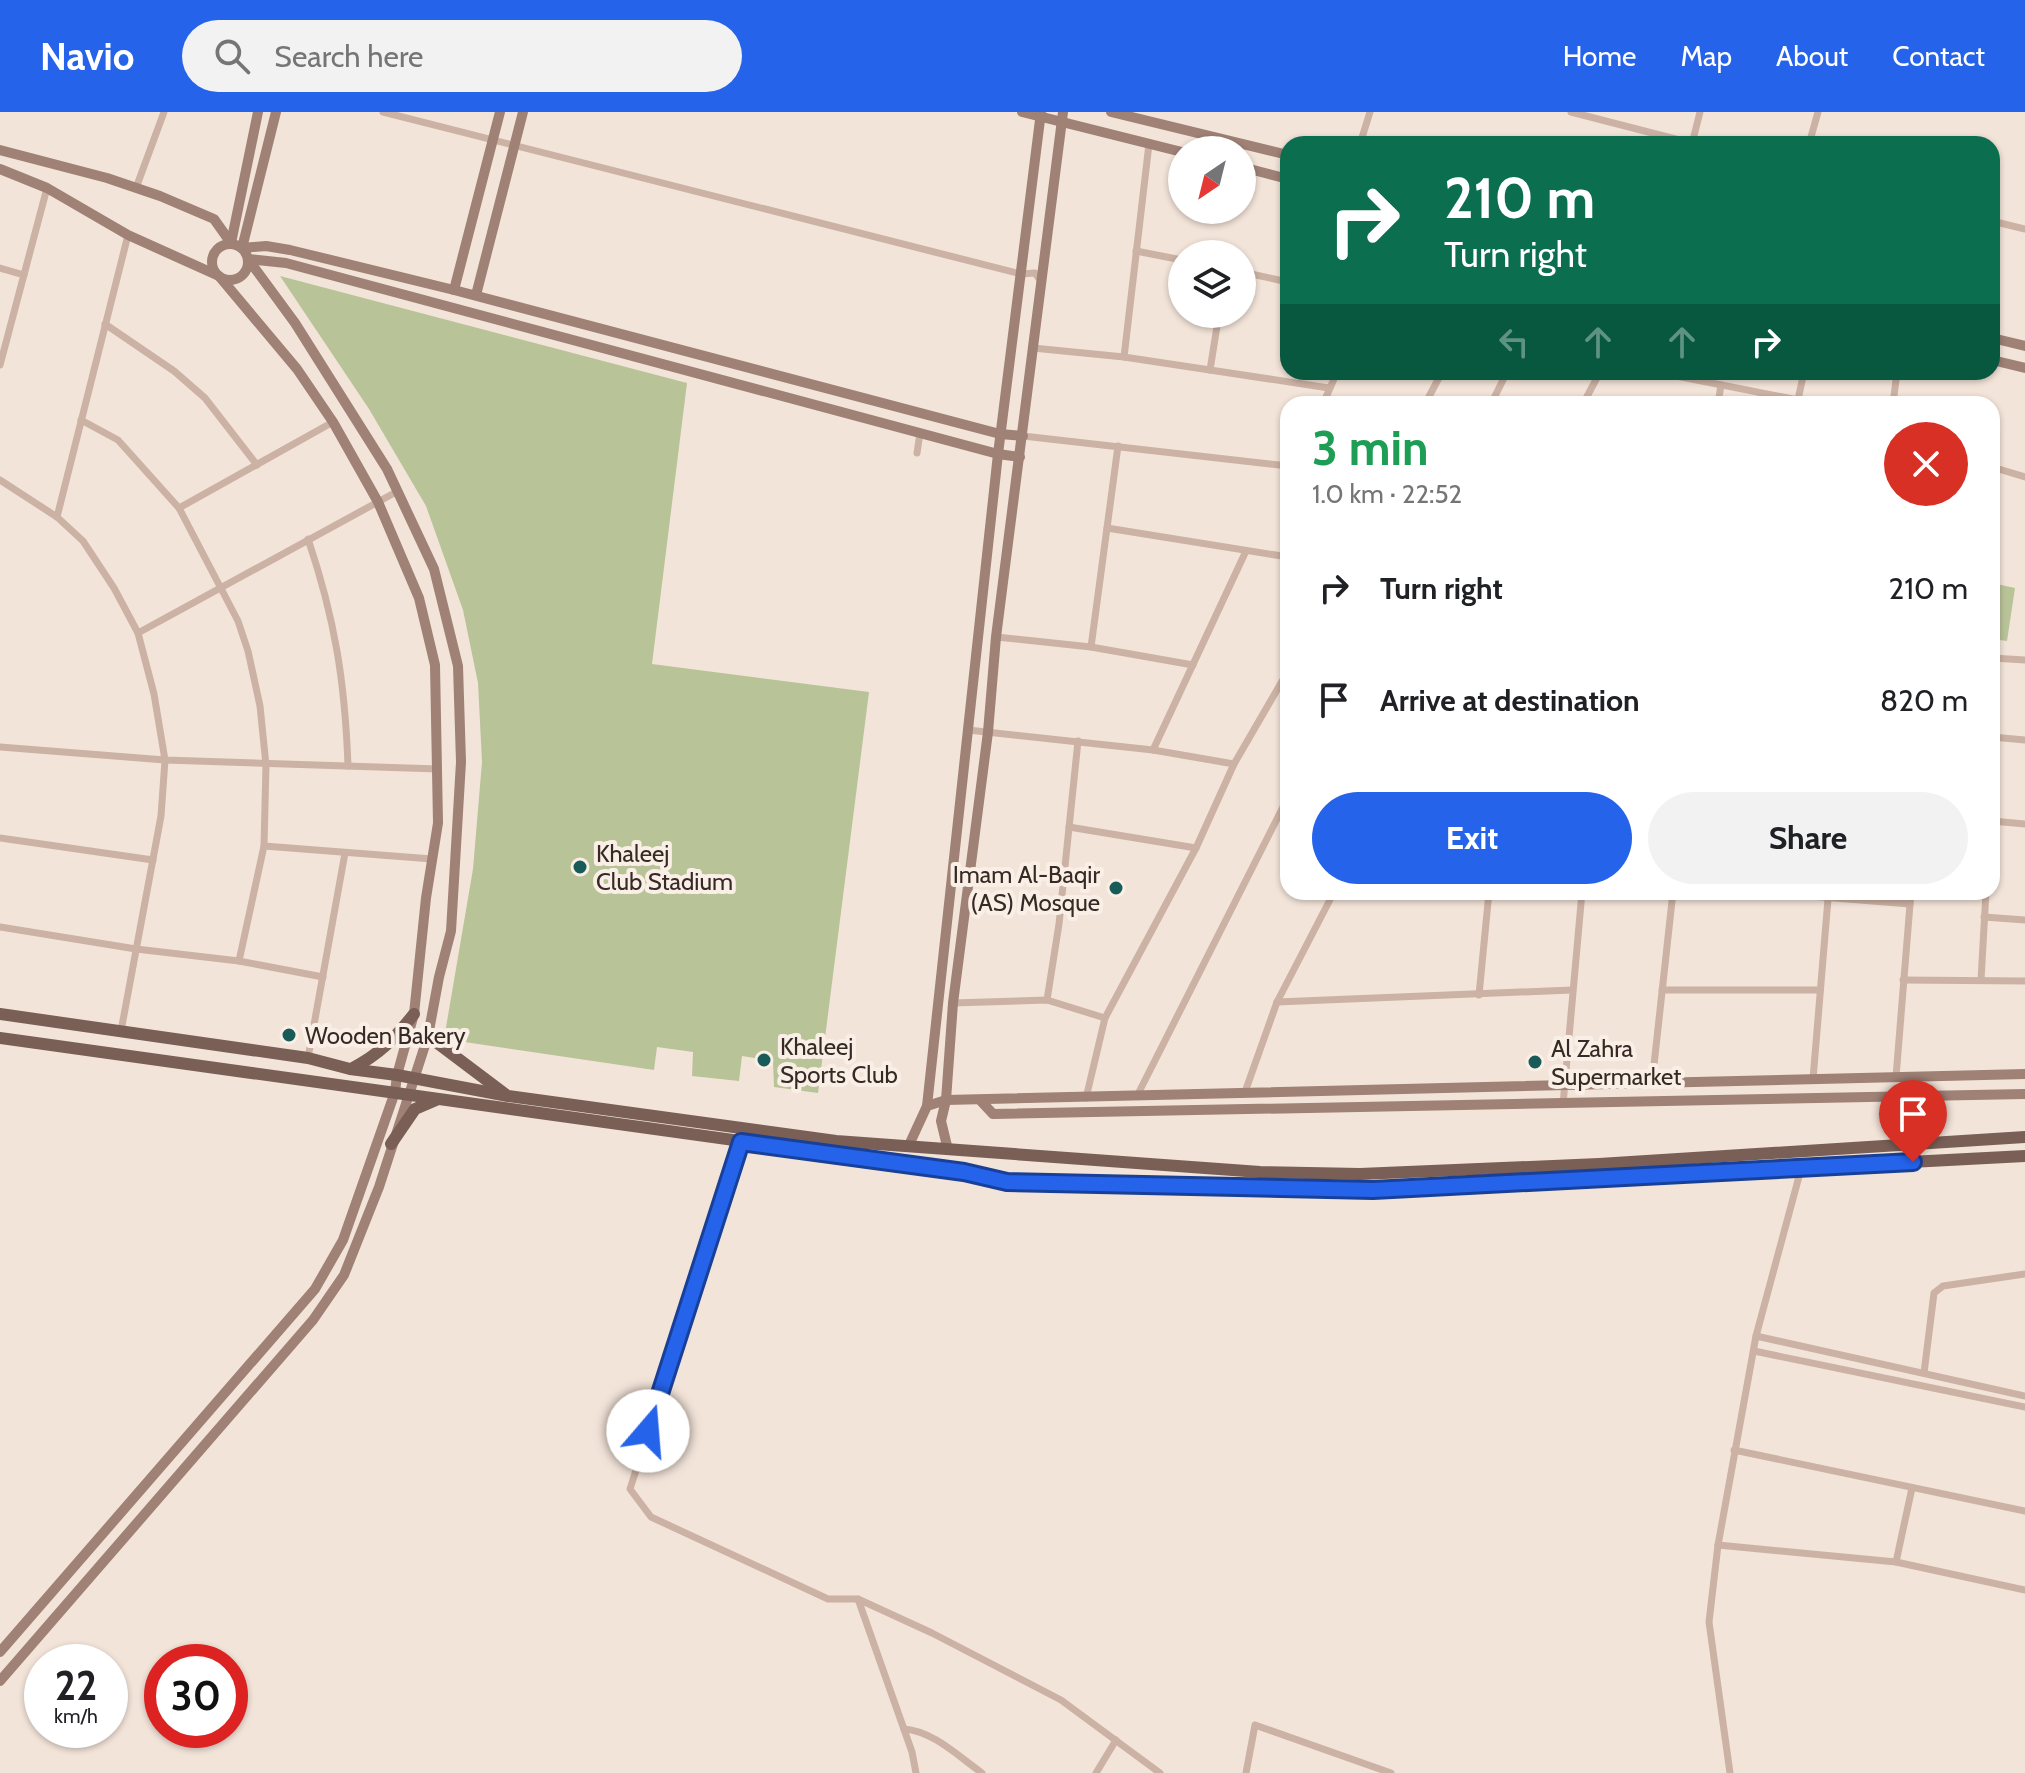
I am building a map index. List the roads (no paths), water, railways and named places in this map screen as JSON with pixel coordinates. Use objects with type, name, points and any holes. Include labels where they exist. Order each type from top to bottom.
[{"type":"main road","points":[[0,1014],[308,1058],[350,1069],[508,1096],[752,1131],[836,1141],[1260,1172],[1360,1174],[1628,1163],[2025,1137]]},
{"type":"main road","points":[[350,1069],[375,1056],[414,1014]]},
{"type":"main road","points":[[428,1036],[508,1096]]},
{"type":"main road","points":[[0,1038],[964,1172],[1007,1182],[1373,1190],[2025,1156]]},
{"type":"main road","points":[[391,1144],[415,1109],[439,1099]]},
{"type":"street","points":[[136,188],[164,112]]},
{"type":"street","points":[[236,246],[258,112]]},
{"type":"street","points":[[236,246],[276,112]]},
{"type":"street","points":[[383,112],[1021,274],[1035,273],[1042,283]]},
{"type":"street","points":[[454,290],[500,112]]},
{"type":"street","points":[[476,295],[523,112]]},
{"type":"street","points":[[1022,112],[1063,117],[1168,149]]},
{"type":"street","points":[[1111,112],[1280,153]]},
{"type":"street","points":[[1362,136],[1370,112]]},
{"type":"street","points":[[1571,112],[1664,136]]},
{"type":"street","points":[[1695,136],[1700,112]]},
{"type":"street","points":[[1811,136],[1818,112]]},
{"type":"street","points":[[909,1145],[927,1106],[1000,434],[1041,114]]},
{"type":"street","points":[[948,1150],[941,1121],[946,1100],[953,1003],[988,732],[996,637],[1063,117]]},
{"type":"street","points":[[1124,357],[1149,144]]},
{"type":"street","points":[[0,150],[136,188],[214,219],[248,259],[295,323],[387,469],[434,569],[458,666],[461,762],[451,931],[428,1036],[416,1078],[401,1094],[343,1240],[315,1289],[0,1652]]},
{"type":"street","points":[[0,169],[47,188],[128,235],[219,276],[237,279],[246,271],[248,259]]},
{"type":"street","points":[[1256,171],[1280,177]]},
{"type":"street","points":[[0,364],[47,188]]},
{"type":"street","points":[[2000,223],[2025,229]]},
{"type":"street","points":[[57,517],[128,235]]},
{"type":"street","points":[[0,1681],[313,1320],[344,1275],[379,1187],[391,1144],[401,1094],[397,1075],[414,1014],[438,823],[435,665],[419,598],[378,502],[333,422],[297,369],[212,267],[213,255],[220,246],[266,246],[290,250],[476,295],[1000,434],[1280,465]]},
{"type":"street","points":[[1136,251],[1168,257]]},
{"type":"street","points":[[248,259],[286,263],[998,454],[1020,457]]},
{"type":"street","points":[[0,268],[24,275]]},
{"type":"street","points":[[1256,275],[1280,280]]},
{"type":"street","points":[[105,324],[174,371],[205,398],[257,465]]},
{"type":"street","points":[[1210,370],[1217,328]]},
{"type":"street","points":[[2000,340],[2025,346]]},
{"type":"street","points":[[1033,348],[1124,357],[1329,388]]},
{"type":"street","points":[[2000,362],[2025,368]]},
{"type":"street","points":[[1326,396],[1333,380]]},
{"type":"street","points":[[1696,380],[1771,396]]},
{"type":"street","points":[[1719,396],[1721,385]]},
{"type":"street","points":[[81,420],[118,440],[179,508],[238,621],[248,651],[260,706],[266,765],[264,846],[239,961]]},
{"type":"street","points":[[179,508],[333,422]]},
{"type":"street","points":[[917,453],[920,433]]},
{"type":"street","points":[[1091,647],[1118,446]]},
{"type":"street","points":[[2000,469],[2025,477]]},
{"type":"street","points":[[0,480],[57,517],[83,541],[114,588],[138,633],[154,694],[165,760],[161,816],[121,1031]]},
{"type":"street","points":[[138,633],[398,491]]},
{"type":"street","points":[[1107,528],[1280,556]]},
{"type":"street","points":[[308,539],[335,627],[346,708],[348,766]]},
{"type":"street","points":[[1153,750],[1246,551]]},
{"type":"street","points":[[996,637],[1091,647],[1193,665]]},
{"type":"street","points":[[2000,658],[2025,660]]},
{"type":"street","points":[[1086,1098],[1105,1018],[1196,848],[1234,764],[1280,685]]},
{"type":"street","points":[[968,730],[1153,750],[1234,764]]},
{"type":"street","points":[[2000,738],[2025,740]]},
{"type":"street","points":[[1047,1000],[1059,924],[1078,741]]},
{"type":"street","points":[[0,747],[165,760],[438,769]]},
{"type":"street","points":[[1137,1096],[1280,813]]},
{"type":"street","points":[[2000,822],[2025,824]]},
{"type":"street","points":[[1069,827],[1196,848]]},
{"type":"street","points":[[0,838],[153,860]]},
{"type":"street","points":[[264,846],[432,859]]},
{"type":"street","points":[[308,1058],[345,853]]},
{"type":"street","points":[[1245,1092],[1277,1002],[1330,900]]},
{"type":"street","points":[[1479,995],[1488,900]]},
{"type":"street","points":[[1563,1104],[1581,900]]},
{"type":"street","points":[[1652,1083],[1672,900]]},
{"type":"street","points":[[1813,1079],[1828,900]]},
{"type":"street","points":[[1844,900],[1910,904]]},
{"type":"street","points":[[1896,1077],[1910,900]]},
{"type":"street","points":[[1981,980],[1985,900]]},
{"type":"street","points":[[1984,917],[2025,920]]},
{"type":"street","points":[[0,927],[136,949],[239,961],[323,977]]},
{"type":"street","points":[[1903,980],[2025,981]]},
{"type":"street","points":[[1277,1002],[1572,990]]},
{"type":"street","points":[[1662,990],[1820,990]]},
{"type":"street","points":[[953,1003],[1047,1000],[1105,1018]]},
{"type":"street","points":[[927,1106],[946,1100],[2025,1074]]},
{"type":"street","points":[[980,1100],[993,1114],[2025,1094]]},
{"type":"street","points":[[741,1142],[630,1489],[651,1517],[828,1599],[858,1599],[932,1633],[1061,1700],[1160,1773]]},
{"type":"street","points":[[1730,1773],[1709,1622],[1718,1545],[1756,1336],[1801,1169]]},
{"type":"street","points":[[1924,1373],[1934,1293],[1943,1286],[2025,1274]]},
{"type":"street","points":[[1756,1336],[2025,1396]]},
{"type":"street","points":[[1754,1351],[2025,1407]]},
{"type":"street","points":[[1734,1450],[2025,1511]]},
{"type":"street","points":[[1896,1562],[1912,1488]]},
{"type":"street","points":[[1718,1545],[1896,1562],[2025,1590]]},
{"type":"street","points":[[858,1599],[904,1729],[916,1773]]},
{"type":"street","points":[[1246,1773],[1255,1725],[1391,1773]]},
{"type":"street","points":[[904,1729],[917,1730],[934,1739],[982,1773]]},
{"type":"street","points":[[1096,1773],[1116,1740]]},
{"type":"place","name":"Khaleej Club Stadium","points":[[580,867]]},
{"type":"place","name":"Imam Al-Baqir (AS) Mosque","points":[[1116,888]]},
{"type":"place","name":"Wooden Bakery","points":[[289,1035]]},
{"type":"place","name":"Khaleej Sports Club","points":[[764,1060]]},
{"type":"place","name":"Al Zahra Supermarket","points":[[1535,1062]]}]
